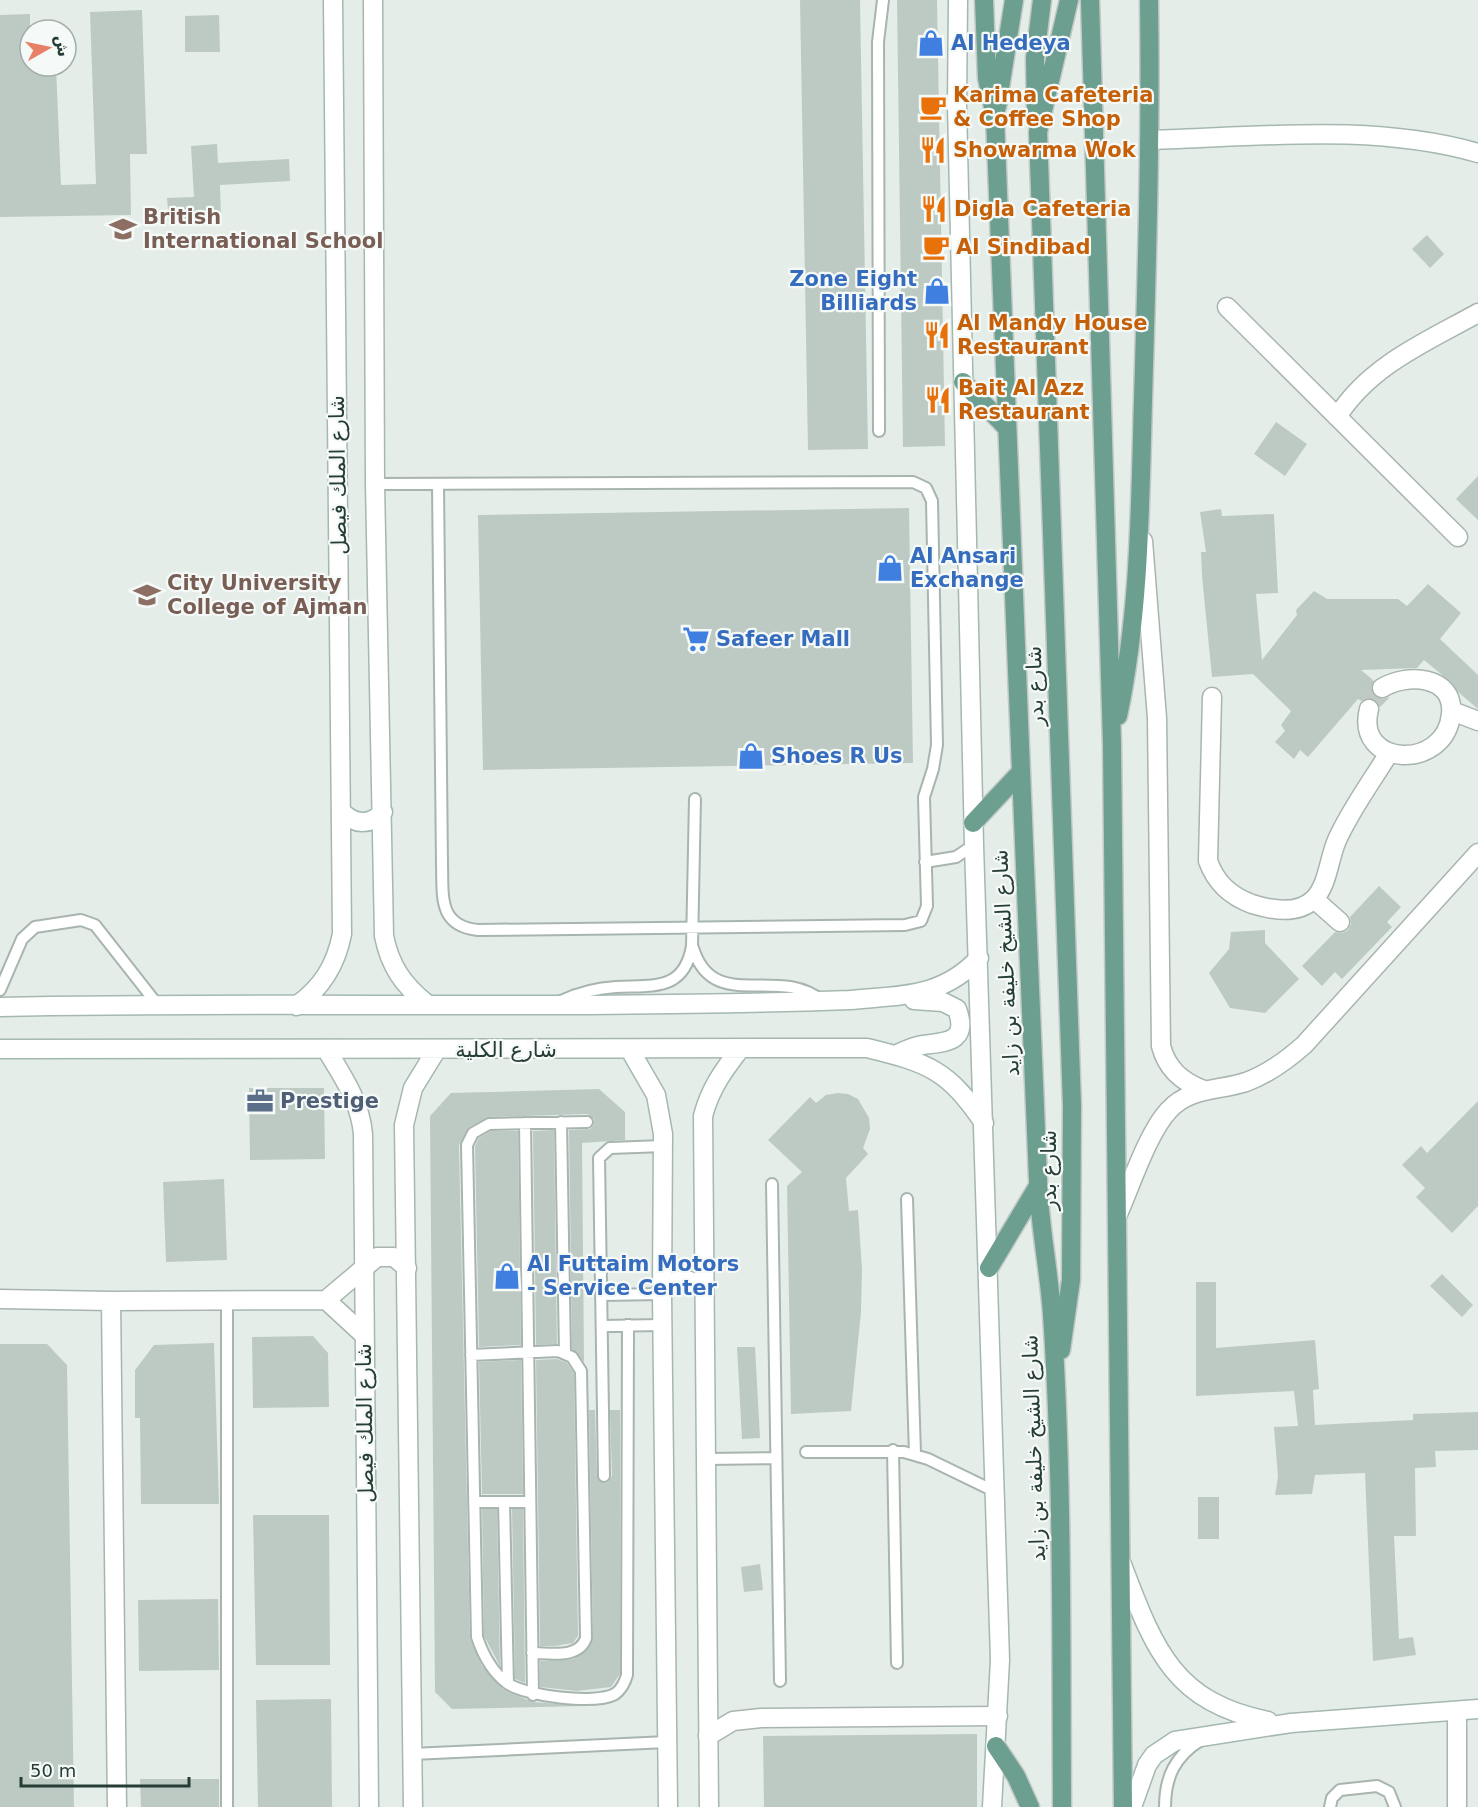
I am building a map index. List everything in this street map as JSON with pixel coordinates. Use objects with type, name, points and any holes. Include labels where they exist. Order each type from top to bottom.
[{"type":"main road","name":"شارع الشيخ خليفة بن زايد","points":[[984,0],[987,78],[995,117],[1005,426],[1038,1186],[1052,1310],[1055,1372],[1061,1521],[1062,1807]]},
{"type":"main road","name":"شارع الشيخ خليفة بن زايد","points":[[995,117],[1014,0]]},
{"type":"main road","points":[[1038,132],[1035,58],[1042,0]]},
{"type":"main road","name":"شارع بدر","points":[[1055,1372],[1068,1311],[1071,1280],[1072,1106],[1038,132],[1069,0]]},
{"type":"main road","points":[[1090,0],[1112,744],[1123,1807]]},
{"type":"main road","points":[[1112,744],[1132,632],[1140,508],[1151,140],[1149,0]]},
{"type":"main road","points":[[1149,28],[1159,0]]},
{"type":"main road","points":[[963,382],[1005,426]]},
{"type":"main road","points":[[973,823],[1020,773]]},
{"type":"main road","points":[[989,1268],[1038,1186]]},
{"type":"main road","points":[[996,1746],[1016,1776],[1030,1807]]},
{"type":"street","name":"شارع الملك فيصل","points":[[373,0],[375,484],[386,948],[399,977],[427,1004]]},
{"type":"street","points":[[958,0],[957,105],[973,823],[1000,1660],[992,1807]]},
{"type":"street","name":"شارع الملك فيصل","points":[[296,1006],[319,987],[335,961],[342,934],[330,4]]},
{"type":"street","points":[[1151,140],[1350,135],[1430,142],[1478,153]]},
{"type":"street","points":[[1227,307],[1458,537]]},
{"type":"street","points":[[1337,417],[1362,385],[1380,369],[1478,313]]},
{"type":"street","points":[[1140,508],[1149,589],[1156,709],[1161,1046],[1164,1056],[1176,1074],[1184,1081],[1204,1090]]},
{"type":"street","points":[[1369,708],[1369,731],[1377,745],[1389,753],[1411,756],[1431,748],[1446,732],[1452,711],[1446,694],[1432,682],[1406,679],[1382,688]]},
{"type":"street","points":[[1212,697],[1207,850],[1212,872],[1225,890],[1261,907],[1294,909],[1314,899],[1322,887],[1330,860],[1346,822],[1389,753]]},
{"type":"street","points":[[1452,711],[1478,721]]},
{"type":"street","points":[[341,811],[353,821],[362,823],[377,818],[383,812]]},
{"type":"street","points":[[1118,1214],[1161,1120],[1180,1101],[1204,1090],[1248,1081],[1287,1060],[1304,1045],[1478,853]]},
{"type":"street","points":[[1314,899],[1340,922]]},
{"type":"street","points":[[0,1007],[157,1004],[296,1006],[822,1001],[897,995],[935,989],[950,983],[979,958]]},
{"type":"street","points":[[895,1055],[922,1045],[948,1043],[957,1036],[960,1022],[957,1009],[943,1002],[897,995]]},
{"type":"street","name":"شارع الكلية","points":[[0,1048],[630,1050],[867,1048],[933,1068],[964,1094],[984,1124]]},
{"type":"street","name":"شارع الملك فيصل","points":[[326,1049],[355,1096],[362,1117],[369,1807]]},
{"type":"street","name":"شارع الملك فيصل","points":[[413,1807],[404,1146],[406,1107],[413,1088],[437,1049]]},
{"type":"street","points":[[709,1807],[703,1116],[709,1094],[720,1074],[740,1049]]},
{"type":"street","points":[[630,1050],[656,1095],[661,1114],[663,1146],[662,1324],[668,1807]]},
{"type":"street","points":[[0,1299],[326,1300],[370,1261],[386,1256],[394,1257],[407,1268]]},
{"type":"street","points":[[662,1294],[674,1281],[682,1279],[698,1284],[704,1290]]},
{"type":"street","points":[[326,1300],[364,1335]]},
{"type":"street","points":[[111,1301],[117,1807]]},
{"type":"street","points":[[1119,1558],[1152,1640],[1184,1682],[1231,1711],[1260,1720],[1291,1723]]},
{"type":"street","points":[[1132,1807],[1144,1771],[1154,1755],[1175,1741],[1213,1733],[1291,1723],[1478,1709]]},
{"type":"street","points":[[1457,1711],[1457,1807]]},
{"type":"street","points":[[708,1736],[733,1721],[761,1718],[998,1716]]},
{"type":"lane","points":[[879,431],[878,42],[883,0]]},
{"type":"lane","points":[[375,484],[913,482],[926,488],[932,501],[937,745],[933,769],[924,797],[927,906],[925,914],[914,924],[478,930],[454,922],[444,908],[438,484]]},
{"type":"lane","points":[[554,1004],[596,990],[652,987],[670,981],[686,967],[692,946],[695,799]]},
{"type":"lane","points":[[925,862],[956,857],[974,845]]},
{"type":"lane","points":[[0,990],[22,939],[34,927],[81,920],[95,925],[157,1004]]},
{"type":"lane","points":[[692,946],[701,968],[719,982],[730,985],[795,986],[822,1001]]},
{"type":"lane","points":[[561,1122],[565,1353]]},
{"type":"lane","points":[[587,1122],[483,1125],[472,1133],[467,1145],[477,1637],[488,1663],[508,1684],[533,1695],[608,1697],[620,1690],[627,1675],[628,1325]]},
{"type":"lane","points":[[525,1123],[533,1695]]},
{"type":"lane","points":[[604,1476],[599,1158],[610,1149],[663,1146]]},
{"type":"lane","points":[[772,1184],[780,1681]]},
{"type":"lane","points":[[907,1199],[915,1454]]},
{"type":"lane","points":[[601,1295],[662,1294]]},
{"type":"lane","points":[[227,1300],[227,1807]]},
{"type":"lane","points":[[602,1326],[662,1324]]},
{"type":"lane","points":[[471,1354],[565,1353],[577,1362],[582,1381],[586,1638],[579,1649],[572,1652],[532,1653]]},
{"type":"lane","points":[[893,1450],[897,1664]]},
{"type":"lane","points":[[806,1452],[893,1450],[915,1454],[996,1492]]},
{"type":"lane","points":[[707,1459],[775,1458]]},
{"type":"lane","points":[[474,1502],[530,1502]]},
{"type":"lane","points":[[504,1502],[508,1684]]},
{"type":"lane","points":[[1165,1807],[1166,1787],[1178,1760],[1192,1746],[1213,1733]]},
{"type":"lane","points":[[412,1754],[667,1742]]},
{"type":"lane","points":[[1330,1807],[1332,1798],[1340,1790],[1377,1786],[1389,1792],[1395,1807]]},
{"type":"building","points":[[800,0],[860,0],[868,449],[808,450]]},
{"type":"building","points":[[897,0],[937,0],[945,446],[903,447]]},
{"type":"building","points":[[142,10],[147,154],[130,154],[131,215],[0,217],[0,15],[30,14],[30,18],[18,18],[18,78],[57,78],[61,185],[96,184],[90,12]]},
{"type":"building","points":[[219,15],[220,52],[185,52],[185,16]]},
{"type":"building","points":[[217,144],[218,163],[289,159],[290,181],[220,185],[221,219],[169,222],[167,198],[194,197],[191,146]]},
{"type":"building","points":[[1427,235],[1444,254],[1430,268],[1412,249]]},
{"type":"building","points":[[1276,422],[1307,444],[1285,476],[1254,454]]},
{"type":"building","points":[[1478,476],[1478,520],[1456,499]]},
{"type":"building","name":"Safeer Mall","points":[[909,508],[913,763],[483,770],[478,515]]},
{"type":"building","points":[[1221,509],[1222,516],[1274,514],[1278,593],[1256,594],[1262,660],[1297,615],[1296,610],[1314,591],[1327,599],[1398,599],[1407,606],[1428,584],[1461,613],[1440,639],[1478,675],[1478,709],[1424,660],[1417,668],[1361,670],[1374,681],[1371,688],[1375,697],[1382,699],[1390,697],[1380,707],[1375,699],[1369,698],[1361,701],[1358,699],[1308,757],[1300,750],[1294,759],[1275,742],[1285,731],[1281,725],[1291,711],[1253,674],[1212,677],[1202,576],[1201,552],[1206,552],[1200,512]]},
{"type":"building","points":[[1379,886],[1401,907],[1387,922],[1392,927],[1342,979],[1335,972],[1322,986],[1302,966],[1335,932],[1343,933],[1348,930],[1351,924],[1350,917]]},
{"type":"building","points":[[1265,930],[1265,943],[1299,979],[1265,1013],[1230,1008],[1209,973],[1229,949],[1231,932]]},
{"type":"building","points":[[249,1088],[324,1088],[325,1159],[250,1160]]},
{"type":"building","points":[[599,1089],[625,1112],[625,1140],[582,1143],[584,1362],[572,1349],[569,1130],[590,1129],[594,1125],[594,1119],[587,1114],[488,1117],[469,1127],[459,1145],[470,1639],[482,1666],[504,1690],[533,1702],[584,1706],[452,1709],[435,1692],[430,1116],[451,1093]]},
{"type":"building","points":[[848,1094],[858,1099],[869,1118],[870,1129],[863,1148],[868,1154],[846,1178],[849,1211],[858,1210],[862,1269],[861,1312],[851,1411],[791,1414],[787,1186],[802,1172],[768,1140],[810,1097],[816,1103],[826,1095]]},
{"type":"building","points":[[1478,1101],[1478,1206],[1452,1233],[1416,1197],[1425,1188],[1402,1165],[1421,1146],[1427,1153]]},
{"type":"building","points":[[554,1130],[557,1344],[536,1345],[533,1131]]},
{"type":"building","points":[[491,1131],[518,1131],[521,1345],[479,1347],[475,1147],[479,1138]]},
{"type":"building","points":[[224,1179],[227,1260],[166,1262],[163,1182]]},
{"type":"building","points":[[1442,1274],[1473,1305],[1462,1317],[1430,1286]]},
{"type":"building","points":[[1196,1282],[1216,1282],[1216,1348],[1315,1340],[1319,1389],[1313,1390],[1315,1425],[1413,1420],[1413,1414],[1478,1412],[1478,1450],[1435,1451],[1436,1467],[1415,1468],[1416,1536],[1394,1536],[1399,1639],[1413,1637],[1416,1655],[1373,1661],[1365,1473],[1315,1475],[1312,1494],[1275,1495],[1278,1477],[1274,1427],[1298,1426],[1294,1391],[1196,1396]]},
{"type":"building","points":[[313,1336],[328,1353],[329,1407],[253,1408],[252,1337]]},
{"type":"building","points":[[214,1343],[219,1504],[141,1504],[140,1418],[135,1418],[135,1370],[154,1345]]},
{"type":"building","points":[[0,1344],[47,1344],[67,1365],[74,1807],[0,1807]]},
{"type":"building","points":[[737,1347],[755,1347],[760,1438],[742,1439]]},
{"type":"building","points":[[557,1359],[567,1363],[574,1373],[578,1636],[573,1643],[540,1646],[536,1360]]},
{"type":"building","points":[[521,1360],[523,1494],[482,1494],[479,1362]]},
{"type":"building","points":[[589,1410],[595,1410],[597,1476],[604,1483],[608,1482],[612,1476],[610,1410],[620,1410],[620,1674],[611,1687],[577,1691],[540,1687],[540,1661],[574,1659],[587,1650],[593,1638]]},
{"type":"building","points":[[1198,1497],[1219,1497],[1219,1539],[1198,1539]]},
{"type":"building","points":[[482,1509],[497,1509],[500,1666],[484,1636]]},
{"type":"building","points":[[512,1509],[523,1509],[525,1683],[515,1679]]},
{"type":"building","points":[[253,1515],[329,1515],[330,1665],[256,1665]]},
{"type":"building","points":[[760,1564],[763,1590],[744,1592],[741,1567]]},
{"type":"building","points":[[218,1599],[219,1670],[139,1671],[138,1600]]},
{"type":"building","points":[[331,1699],[332,1807],[258,1807],[256,1700]]},
{"type":"building","points":[[977,1734],[977,1807],[764,1807],[763,1736]]},
{"type":"building","points":[[140,1779],[219,1779],[219,1807],[141,1807]]},
{"type":"tunnel","points":[[1369,709],[1373,697],[1382,688]]},
{"type":"place","name":"Al Hedeya","points":[[931,43]]},
{"type":"place","name":"Karima Cafeteria & Coffee Shop","points":[[933,107]]},
{"type":"place","name":"Showarma Wok","points":[[933,150]]},
{"type":"place","name":"Digla Cafeteria","points":[[934,209]]},
{"type":"place","name":"British International School","points":[[123,229]]},
{"type":"place","name":"Al Sindibad","points":[[936,247]]},
{"type":"place","name":"Zone Eight Billiards","points":[[937,291]]},
{"type":"place","name":"Al Mandy House Restaurant","points":[[937,335]]},
{"type":"place","name":"Bait Al Azz Restaurant","points":[[938,400]]},
{"type":"place","name":"Al Ansari Exchange","points":[[890,568]]},
{"type":"place","name":"City University College of Ajman","points":[[147,595]]},
{"type":"place","name":"Safeer Mall","points":[[696,639]]},
{"type":"place","name":"Shoes R Us","points":[[751,756]]},
{"type":"place","name":"Prestige","points":[[260,1101]]},
{"type":"place","name":"Al Futtaim Motors - Service Center","points":[[507,1276]]}]
